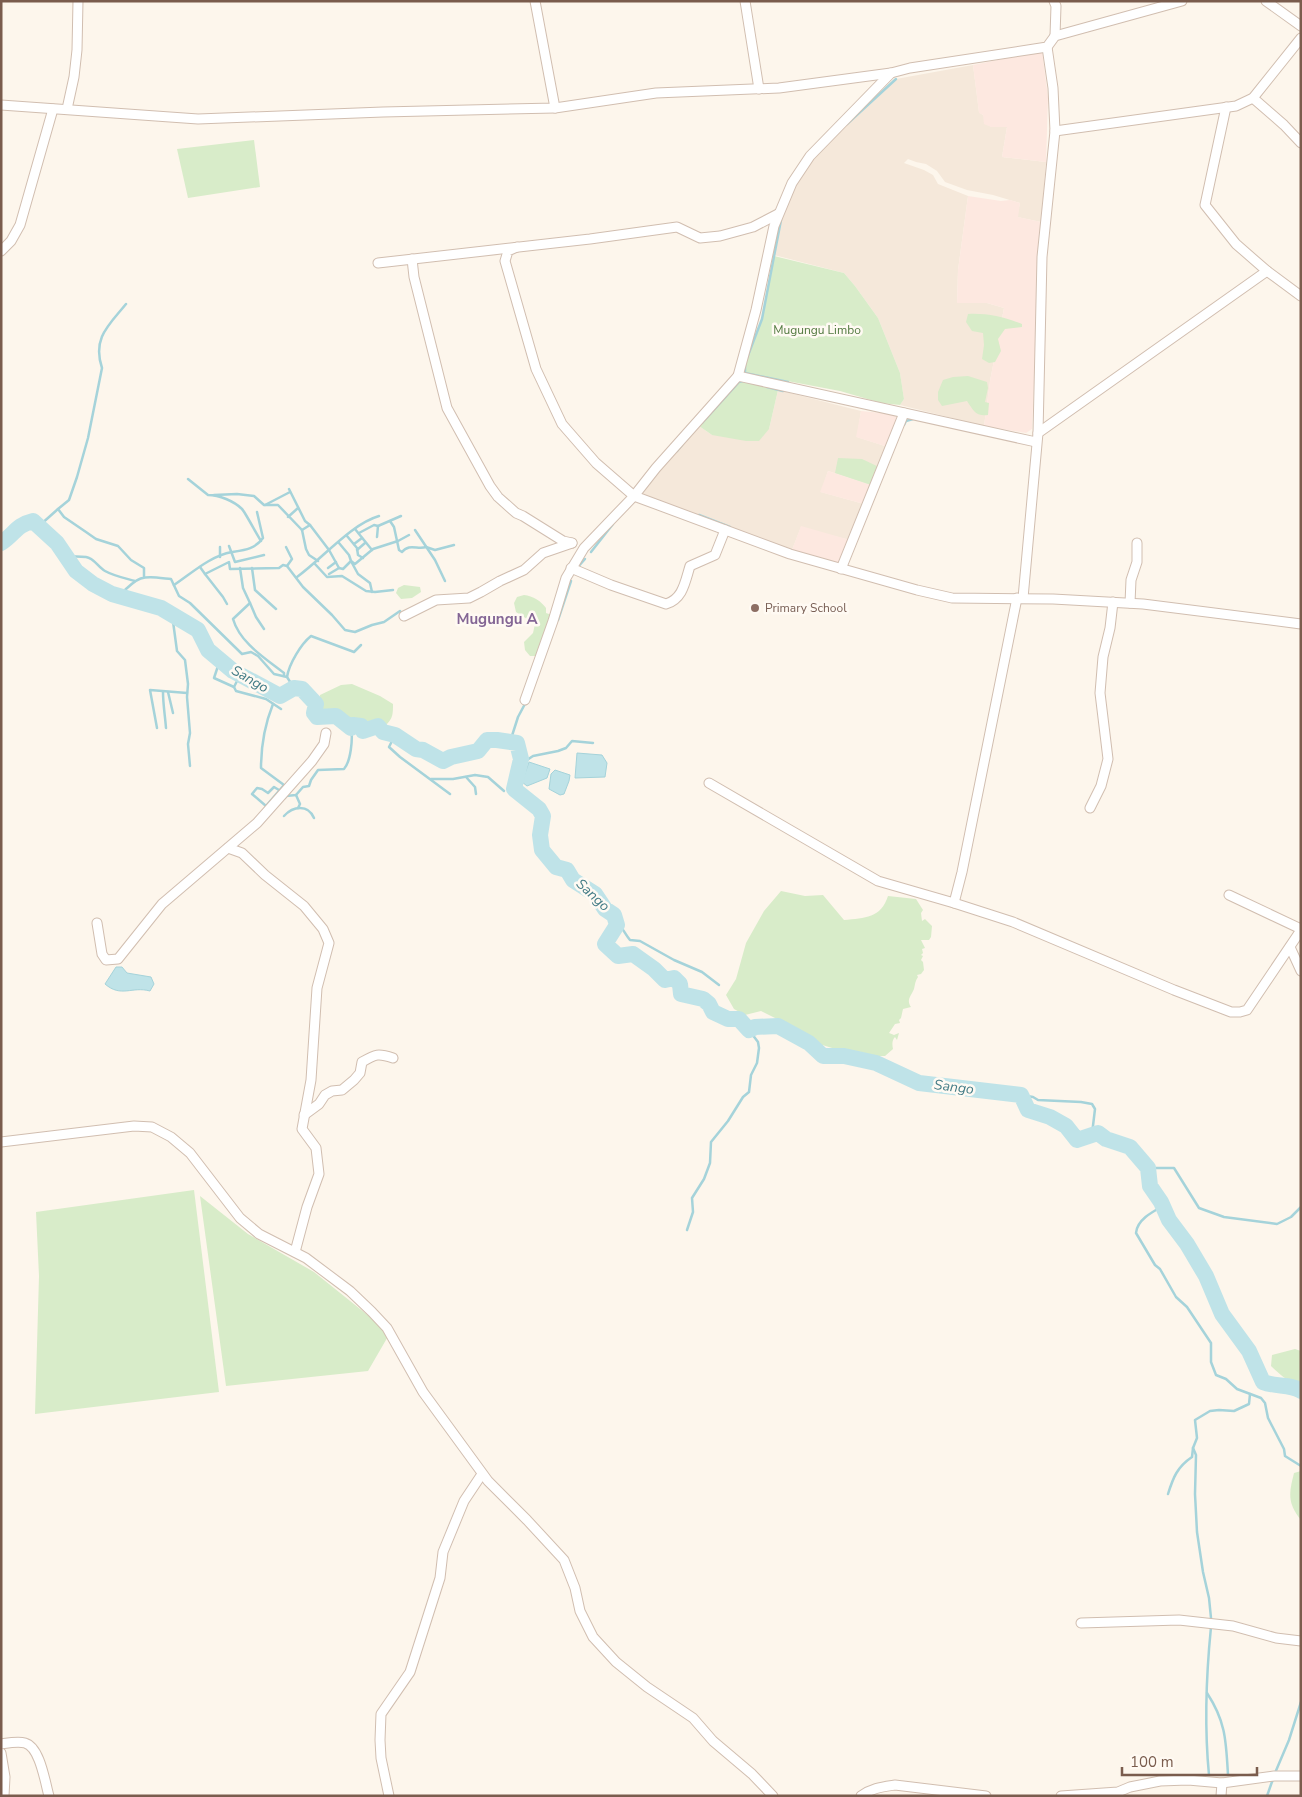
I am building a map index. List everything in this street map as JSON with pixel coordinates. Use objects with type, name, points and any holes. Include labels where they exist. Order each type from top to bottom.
[{"type":"street","points":[[67,109],[78,50],[78,1]]},
{"type":"street","points":[[535,1],[555,108]]},
{"type":"street","points":[[745,1],[759,89]]},
{"type":"street","points":[[954,903],[1020,598],[1037,437],[1042,256],[1055,131],[1053,88],[1047,47],[1055,36],[1056,6],[1054,1]]},
{"type":"street","points":[[1055,36],[1182,1]]},
{"type":"street","points":[[1266,1],[1301,26]]},
{"type":"street","points":[[1055,131],[1246,103],[1253,98],[1301,38]]},
{"type":"street","points":[[1,104],[53,110],[67,109],[198,119],[555,108],[656,93],[759,89],[891,73],[910,68],[1047,47]]},
{"type":"street","points":[[525,700],[566,578],[584,548],[634,496],[656,468],[738,376],[756,310],[778,214],[792,183],[810,156],[891,73]]},
{"type":"street","points":[[1253,98],[1301,142]]},
{"type":"street","points":[[1226,107],[1204,205],[1236,244],[1267,271],[1301,296]]},
{"type":"street","points":[[1,251],[11,241],[20,225],[53,110]]},
{"type":"street","points":[[378,264],[677,227],[700,238],[720,236],[753,227],[778,214]]},
{"type":"street","points":[[516,247],[508,251],[505,261],[536,369],[562,424],[596,462],[634,496],[790,554],[952,598],[1020,598],[1130,603],[1193,609],[1301,624]]},
{"type":"street","points":[[489,250],[505,261]]},
{"type":"street","points":[[412,259],[414,277],[446,408],[460,435],[498,497],[516,514],[523,516],[563,541],[584,548]]},
{"type":"street","points":[[738,376],[904,413],[1037,437],[1267,271]]},
{"type":"street","points":[[841,569],[904,413]]},
{"type":"street","points":[[571,568],[635,595],[666,604],[673,602],[679,597],[690,566],[715,555],[725,530]]},
{"type":"street","points":[[404,616],[436,600],[469,598],[524,570],[543,554],[572,543]]},
{"type":"street","points":[[1130,603],[1131,580],[1138,562],[1137,543]]},
{"type":"street","points":[[1090,808],[1101,786],[1108,759],[1100,693],[1103,657],[1110,628],[1113,602]]},
{"type":"street","points":[[97,923],[102,954],[106,960],[118,959],[162,904],[257,823],[312,761],[324,744],[326,733]]},
{"type":"street","points":[[709,783],[878,881],[1013,922],[1174,990],[1231,1012],[1240,1012],[1247,1010],[1301,929],[1229,895]]},
{"type":"street","points":[[239,838],[242,853]]},
{"type":"street","points":[[228,848],[242,853],[265,875],[304,906],[323,929],[329,943],[317,988],[311,1080],[302,1129],[316,1148],[319,1174],[307,1207],[295,1252]]},
{"type":"street","points":[[1290,947],[1301,971]]},
{"type":"street","points":[[304,1115],[319,1104],[325,1095],[332,1091],[342,1090],[354,1080],[360,1073],[362,1062],[374,1055],[381,1054],[393,1058]]},
{"type":"street","points":[[1,1142],[134,1126],[152,1127],[171,1137],[190,1153],[240,1218],[259,1234],[295,1252],[350,1291],[387,1328],[423,1392],[462,1447],[488,1481],[564,1560],[575,1588],[580,1612],[586,1627],[602,1648],[647,1687],[694,1718],[713,1741],[752,1774],[773,1796]]},
{"type":"street","points":[[389,1796],[381,1758],[381,1714],[410,1672],[440,1578],[443,1552],[464,1501],[480,1477]]},
{"type":"street","points":[[1081,1624],[1179,1620],[1232,1626],[1276,1638],[1301,1641]]},
{"type":"street","points":[[1,1744],[24,1742],[37,1752],[49,1796]]},
{"type":"street","points":[[1,1753],[5,1777],[4,1796]]},
{"type":"street","points":[[1062,1796],[1117,1794],[1130,1787],[1160,1781],[1188,1780],[1222,1783],[1274,1776],[1301,1776]]},
{"type":"street","points":[[1221,1796],[1222,1783]]},
{"type":"street","points":[[861,1796],[868,1791],[880,1787],[895,1785],[986,1796]]},
{"type":"shaded area","points":[[1042,51],[1048,97],[1046,162],[1002,157],[1007,127],[991,127],[984,124],[983,115],[979,113],[973,65]]},
{"type":"shaded area","points":[[973,65],[979,112],[991,127],[1007,127],[1002,157],[1046,162],[1041,222],[1017,217],[1020,203],[967,190],[945,182],[937,171],[926,164],[908,159],[904,163],[933,175],[938,184],[968,196],[958,270],[957,303],[987,303],[1004,308],[990,381],[984,426],[900,405],[904,399],[900,373],[878,318],[855,286],[844,273],[774,255],[782,213],[799,180],[813,160],[855,117],[896,79]]},
{"type":"shaded area","points":[[968,196],[1001,201],[1010,200],[1020,203],[1018,217],[1041,222],[1032,429],[1026,433],[984,426],[990,381],[1004,308],[987,303],[957,303],[958,270]]},
{"type":"shaded area","points":[[778,390],[861,411],[857,437],[888,447],[871,485],[828,471],[821,492],[864,504],[850,540],[801,527],[792,550],[784,549],[643,496],[641,492],[699,426],[712,435],[769,429]]},
{"type":"shaded area","points":[[861,411],[892,414],[896,417],[897,422],[888,447],[856,437]]},
{"type":"shaded area","points":[[828,471],[871,485],[864,504],[820,492]]},
{"type":"shaded area","points":[[801,526],[850,540],[840,564],[792,550]]},
{"type":"green space","points":[[254,140],[260,187],[188,198],[177,149]]},
{"type":"green space","name":"Mugungu Limbo","points":[[774,256],[844,273],[855,286],[878,318],[900,373],[904,399],[900,405],[881,403],[840,391],[745,373],[744,368],[762,319]]},
{"type":"green space","points":[[968,314],[1002,317],[1022,324],[1022,327],[1005,329],[998,339],[1001,351],[995,362],[989,363],[982,359],[983,333],[972,331],[966,322]]},
{"type":"green space","points":[[968,376],[987,382],[988,388],[985,402],[989,403],[988,415],[978,414],[967,401],[942,406],[938,400],[938,392],[943,380]]},
{"type":"green space","points":[[744,380],[778,390],[769,429],[759,441],[746,441],[712,435],[699,426],[739,382]]},
{"type":"green space","points":[[838,458],[862,459],[879,467],[871,485],[835,473]]},
{"type":"green space","points":[[404,585],[420,587],[421,592],[412,598],[401,599],[396,593],[398,588]]},
{"type":"green space","points":[[531,596],[539,601],[546,608],[546,613],[552,615],[537,656],[530,656],[525,650],[524,642],[533,633],[535,624],[516,612],[514,603],[517,597]]},
{"type":"green space","points":[[352,684],[393,704],[392,715],[387,724],[381,723],[367,726],[320,709],[320,695],[341,685]]},
{"type":"green space","points":[[781,891],[805,896],[823,895],[844,920],[871,916],[877,913],[888,896],[916,899],[923,910],[921,913],[922,921],[925,919],[932,926],[929,940],[921,940],[925,948],[922,949],[923,953],[921,955],[923,956],[921,960],[924,970],[921,974],[917,975],[918,977],[909,1000],[911,1007],[903,1009],[899,1020],[900,1023],[895,1024],[889,1033],[894,1035],[899,1033],[897,1040],[895,1037],[893,1039],[893,1049],[885,1056],[873,1056],[874,1061],[816,1043],[783,1022],[761,1011],[745,1015],[734,1009],[726,995],[736,979],[746,943],[764,911]]},
{"type":"green space","points":[[194,1190],[219,1392],[35,1414],[39,1276],[36,1212]]},
{"type":"green space","points":[[200,1196],[248,1234],[314,1272],[390,1333],[368,1371],[226,1386]]},
{"type":"green space","points":[[1295,1349],[1301,1351],[1301,1382],[1288,1380],[1271,1366],[1272,1355]]},
{"type":"green space","points":[[1301,1471],[1301,1520],[1291,1503],[1290,1492],[1294,1473]]},
{"type":"water","points":[[577,753],[602,755],[607,763],[605,777],[575,778]]},
{"type":"water","points":[[529,762],[550,769],[547,778],[527,786],[522,782]]},
{"type":"water","points":[[555,770],[570,775],[564,794],[560,795],[549,789],[551,774]]},
{"type":"water","points":[[116,967],[122,967],[127,973],[151,977],[154,984],[150,991],[122,991],[111,988],[105,984]]},
{"type":"waterway","points":[[847,124],[896,79]]},
{"type":"waterway","points":[[747,358],[762,319],[781,220]]},
{"type":"waterway","points":[[58,509],[69,500],[88,438],[102,368],[99,357],[101,340],[108,326],[126,304]]},
{"type":"waterway","points":[[745,365],[745,373],[788,382]]},
{"type":"waterway","points":[[702,423],[739,382],[743,381]]},
{"type":"waterway","points":[[767,387],[783,391]]},
{"type":"waterway","points":[[904,425],[906,421],[913,419]]},
{"type":"waterway","points":[[677,451],[682,445]]},
{"type":"waterway","points":[[188,479],[208,495],[221,497],[239,506],[244,511],[261,541]]},
{"type":"waterway","points":[[289,489],[305,521],[310,525],[302,530]]},
{"type":"waterway","points":[[265,505],[290,492]]},
{"type":"waterway","points":[[214,495],[237,494],[254,496],[264,505],[278,505],[302,530],[309,555],[318,561]]},
{"type":"waterway","points":[[288,517],[298,508]]},
{"type":"waterway","points":[[39,526],[58,509],[64,517],[96,539],[118,546],[131,560],[144,568],[144,576]]},
{"type":"waterway","points":[[174,585],[216,557],[257,545],[263,538],[257,512]]},
{"type":"waterway","points":[[699,515],[730,527]]},
{"type":"waterway","points":[[297,577],[347,534],[368,520],[379,516]]},
{"type":"waterway","points":[[359,533],[374,525],[378,526],[401,516]]},
{"type":"waterway","name":"Sango","points":[[1,543],[19,528],[33,521],[57,543],[76,571],[93,584],[112,594],[161,608],[198,630],[208,650],[233,671],[280,696],[294,688],[302,689],[316,704],[314,713],[317,717],[336,716],[351,728],[353,725],[361,726],[363,731],[378,726],[383,732],[395,735],[416,749],[423,750],[443,761],[451,757],[478,751],[487,740],[517,743],[521,759],[514,789],[539,809],[543,816],[540,835],[542,850],[556,867],[567,870],[573,880],[595,894],[605,909],[614,915],[617,925],[605,944],[618,956],[633,954],[654,969],[665,980],[674,978],[680,984],[681,994],[703,999],[709,1004],[713,1012],[728,1019],[739,1019],[749,1030],[755,1027],[778,1026],[809,1043],[823,1056],[844,1056],[876,1063],[919,1083],[1021,1095],[1028,1110],[1050,1117],[1066,1126],[1077,1140],[1098,1133],[1106,1139],[1130,1147],[1148,1168],[1150,1186],[1161,1202],[1169,1220],[1187,1244],[1206,1276],[1222,1314],[1249,1351],[1263,1382],[1293,1387],[1301,1391]]},
{"type":"waterway","points":[[390,521],[394,527],[399,550],[402,552],[411,547],[426,547],[435,550],[454,545]]},
{"type":"waterway","points":[[591,552],[613,524]]},
{"type":"waterway","points":[[310,525],[329,550],[339,568]]},
{"type":"waterway","points":[[377,537],[378,526]]},
{"type":"waterway","points":[[355,529],[372,550]]},
{"type":"waterway","points":[[415,530],[435,560],[445,581]]},
{"type":"waterway","points":[[351,561],[355,564],[373,549],[398,541],[409,535]]},
{"type":"waterway","points":[[347,536],[357,548],[358,555],[363,558]]},
{"type":"waterway","points":[[354,544],[362,538]]},
{"type":"waterway","points":[[329,574],[339,568],[343,569],[351,561],[349,555],[339,543]]},
{"type":"waterway","points":[[357,550],[365,543]]},
{"type":"waterway","points":[[229,546],[235,562],[264,555]]},
{"type":"waterway","points":[[220,547],[220,557]]},
{"type":"waterway","points":[[286,547],[292,559],[287,566]]},
{"type":"waterway","points":[[66,556],[89,558],[108,573],[135,581]]},
{"type":"waterway","points":[[577,568],[585,559]]},
{"type":"waterway","points":[[200,567],[205,574],[229,562],[230,569],[279,568],[283,565],[287,566],[303,587],[345,630],[355,632],[384,622],[400,611]]},
{"type":"waterway","points":[[328,568],[336,562]]},
{"type":"waterway","points":[[352,563],[358,574],[370,583],[372,592]]},
{"type":"waterway","points":[[315,564],[327,577],[342,576],[366,591],[393,590]]},
{"type":"waterway","points":[[240,568],[243,588],[250,603],[233,619],[236,628],[247,643],[284,673],[284,676]]},
{"type":"waterway","points":[[252,568],[255,590],[276,609]]},
{"type":"waterway","points":[[205,574],[227,604]]},
{"type":"waterway","points":[[119,596],[137,580],[142,578],[171,579],[179,596],[190,603],[242,654],[251,652],[258,656],[274,674],[287,677],[294,688]]},
{"type":"waterway","points":[[558,620],[571,581]]},
{"type":"waterway","points":[[250,603],[264,629]]},
{"type":"waterway","points":[[172,614],[177,651],[185,660],[188,684],[190,766]]},
{"type":"waterway","points":[[287,677],[296,655],[311,636],[354,652],[361,645]]},
{"type":"waterway","points":[[220,660],[214,678],[234,687]]},
{"type":"waterway","points":[[240,675],[234,687],[236,691],[266,699],[281,709]]},
{"type":"waterway","points":[[157,728],[150,690],[187,693]]},
{"type":"waterway","points":[[163,692],[166,728]]},
{"type":"waterway","points":[[168,692],[173,713]]},
{"type":"waterway","points":[[510,742],[518,717],[526,702]]},
{"type":"waterway","points":[[273,704],[264,735],[261,768],[284,785],[266,806],[252,794],[257,788],[268,793],[274,787],[279,790]]},
{"type":"waterway","points":[[285,798],[286,796],[296,795],[303,787],[309,786],[318,770],[344,769],[351,749],[351,728]]},
{"type":"waterway","points":[[395,735],[389,747],[450,794]]},
{"type":"waterway","points":[[517,775],[527,760],[533,756],[566,748],[572,741],[593,743]]},
{"type":"waterway","points":[[431,779],[453,779],[475,775],[488,777],[504,791]]},
{"type":"waterway","points":[[466,777],[475,787],[476,794]]},
{"type":"waterway","points":[[296,795],[300,804],[298,808]]},
{"type":"waterway","points":[[284,816],[292,810],[300,808],[308,810],[314,818]]},
{"type":"waterway","points":[[616,922],[630,940],[640,941],[674,960],[702,972],[719,985]]},
{"type":"waterway","points":[[687,1230],[693,1212],[692,1198],[704,1179],[710,1163],[711,1142],[728,1121],[743,1097],[749,1092],[751,1075],[757,1063],[759,1048],[758,1042],[749,1030]]},
{"type":"waterway","points":[[1021,1095],[1038,1100],[1092,1104],[1095,1109],[1092,1134]]},
{"type":"waterway","points":[[1148,1168],[1174,1168],[1199,1208],[1224,1217],[1277,1224],[1291,1217],[1301,1207]]},
{"type":"waterway","points":[[1163,1206],[1142,1220],[1136,1233],[1176,1297],[1187,1307],[1211,1343],[1211,1362],[1216,1375],[1226,1379],[1237,1389],[1261,1398],[1265,1403],[1268,1418],[1284,1449],[1285,1456],[1301,1466]]},
{"type":"waterway","points":[[1168,1494],[1176,1473],[1192,1457],[1197,1438],[1195,1420],[1210,1411],[1234,1411],[1249,1404],[1250,1394]]},
{"type":"waterway","points":[[1193,1448],[1196,1455],[1195,1494],[1197,1532],[1211,1618]]},
{"type":"waterway","points":[[1209,1775],[1206,1701],[1211,1627]]},
{"type":"waterway","points":[[1207,1693],[1218,1713],[1224,1732],[1228,1775]]},
{"type":"waterway","points":[[1275,1773],[1289,1740],[1301,1702]]},
{"type":"waterway","points":[[1267,1796],[1273,1779]]},
{"type":"place","name":"Primary School","points":[[755,608]]},
{"type":"district","name":"Mugungu A","points":[[497,619]]}]
